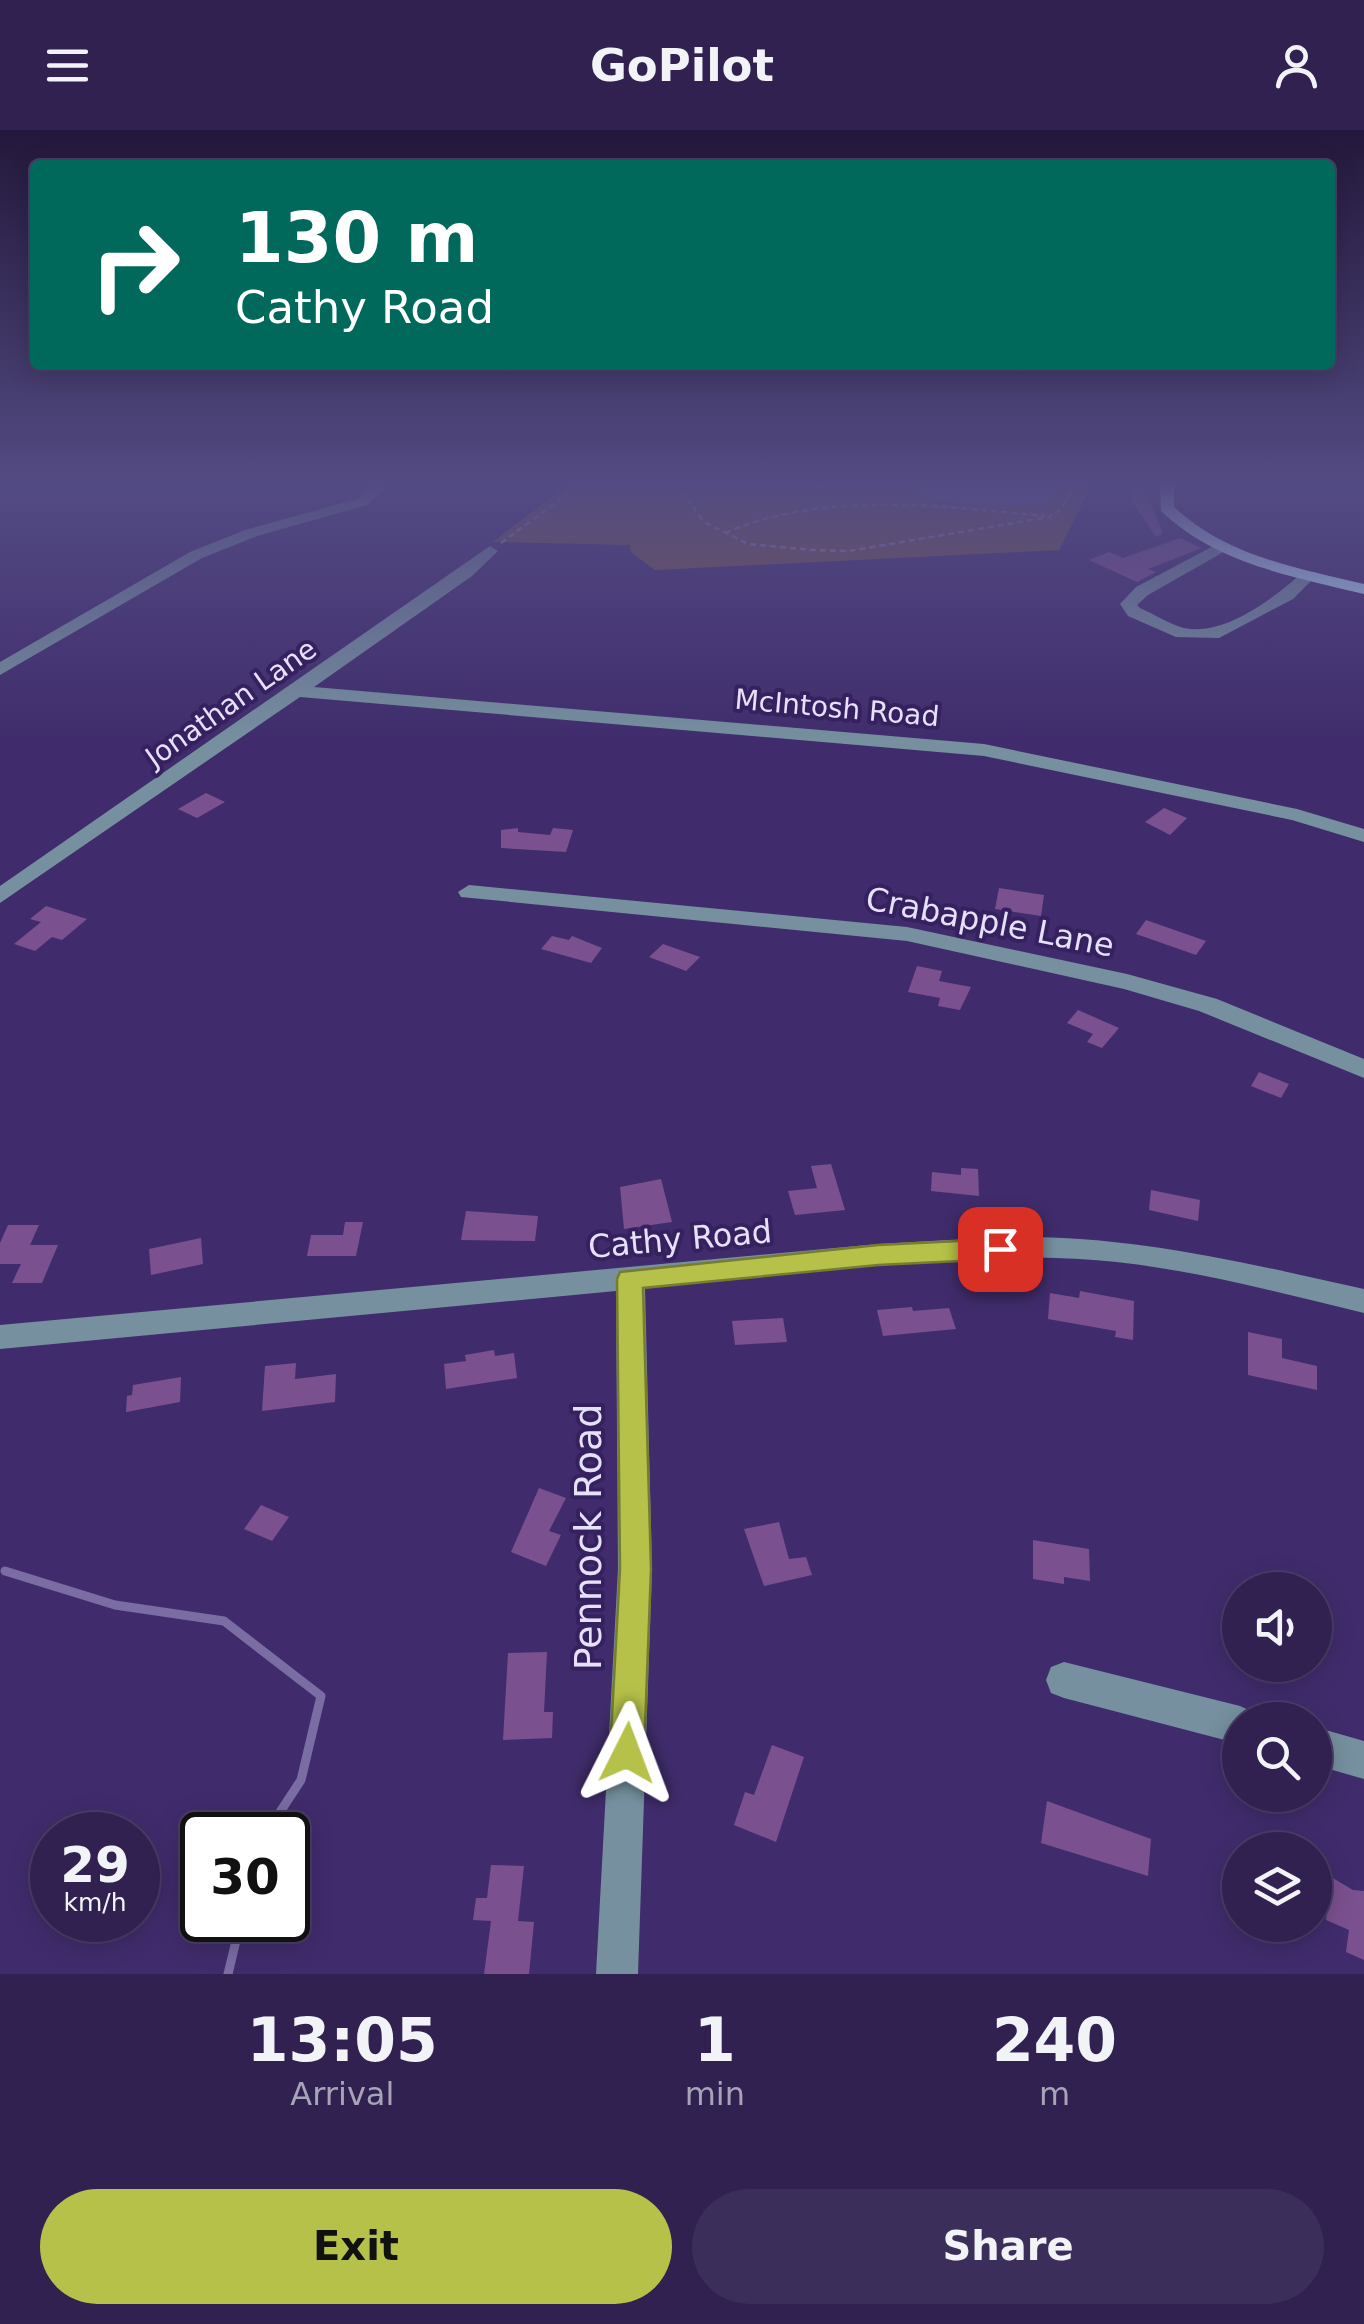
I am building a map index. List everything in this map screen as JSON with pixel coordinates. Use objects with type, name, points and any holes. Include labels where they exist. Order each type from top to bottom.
[{"type":"main road","points":[[1297,570],[1364,588]]},
{"type":"street","points":[[0,670],[170,570]]},
{"type":"street","name":"Jonathan Lane","points":[[0,896],[469,570]]},
{"type":"street","points":[[1178,570],[1142,590],[1128,604],[1134,612],[1182,633],[1219,633],[1287,595],[1309,574]]},
{"type":"street","name":"McIntosh Road","points":[[297,691],[984,750],[1297,815],[1364,836]]},
{"type":"street","name":"Crabapple Lane","points":[[469,892],[907,934],[1127,982],[1208,1005],[1364,1069]]},
{"type":"street","name":"Cathy Road","points":[[0,1337],[878,1255],[1000,1249],[1121,1251],[1202,1264],[1364,1302]]},
{"type":"street","name":"Pennock Road","points":[[617,1974],[635,1569],[630,1279]]},
{"type":"street","points":[[1064,1680],[1222,1721]]},
{"type":"street","points":[[1332,1751],[1364,1760]]},
{"type":"building","points":[[1111,570],[1156,572],[1137,582]]},
{"type":"building","points":[[206,793],[225,802],[197,818],[178,809]]},
{"type":"building","points":[[1164,808],[1187,818],[1170,835],[1145,822]]},
{"type":"building","points":[[518,828],[518,832],[550,835],[553,828],[573,830],[566,852],[501,848],[501,830]]},
{"type":"building","points":[[999,888],[1044,895],[1041,916],[995,909]]},
{"type":"building","points":[[46,906],[87,919],[62,940],[52,937],[35,951],[14,944],[41,922],[30,919]]},
{"type":"building","points":[[1146,920],[1206,941],[1196,955],[1136,934]]},
{"type":"building","points":[[552,936],[569,940],[572,936],[602,948],[591,963],[541,949]]},
{"type":"building","points":[[663,944],[700,957],[686,971],[649,957]]},
{"type":"building","points":[[917,966],[942,971],[939,981],[971,987],[960,1010],[938,1006],[940,998],[908,992]]},
{"type":"building","points":[[1078,1010],[1119,1028],[1102,1048],[1087,1042],[1093,1034],[1067,1023]]},
{"type":"building","points":[[1259,1072],[1289,1084],[1281,1098],[1251,1086]]},
{"type":"building","points":[[831,1164],[845,1210],[795,1215],[788,1191],[817,1188],[811,1166]]},
{"type":"building","points":[[961,1168],[978,1169],[979,1196],[931,1191],[932,1172],[961,1175]]},
{"type":"building","points":[[661,1179],[672,1222],[624,1229],[620,1187]]},
{"type":"building","points":[[1151,1190],[1200,1200],[1198,1221],[1149,1210]]},
{"type":"building","points":[[466,1211],[538,1216],[535,1241],[461,1240]]},
{"type":"building","points":[[345,1222],[363,1222],[356,1256],[307,1256],[311,1235],[343,1235]]},
{"type":"building","points":[[8,1225],[39,1225],[30,1245],[58,1245],[42,1283],[12,1283],[21,1264],[0,1264],[0,1243]]},
{"type":"building","points":[[201,1238],[203,1264],[151,1275],[149,1249]]},
{"type":"building","points":[[1080,1291],[1134,1301],[1133,1340],[1115,1337],[1116,1331],[1048,1319],[1050,1293],[1079,1298]]},
{"type":"building","points":[[912,1307],[913,1311],[949,1308],[956,1329],[883,1336],[877,1310]]},
{"type":"building","points":[[783,1318],[787,1342],[735,1345],[732,1321]]},
{"type":"building","points":[[1248,1332],[1282,1339],[1282,1358],[1317,1366],[1317,1390],[1248,1375]]},
{"type":"building","points":[[494,1350],[495,1356],[514,1353],[517,1378],[446,1389],[444,1364],[466,1361],[465,1355]]},
{"type":"building","points":[[296,1363],[295,1379],[336,1374],[335,1402],[262,1411],[265,1366]]},
{"type":"building","points":[[181,1377],[180,1402],[126,1412],[127,1396],[132,1395],[133,1385]]},
{"type":"building","points":[[539,1488],[566,1498],[549,1531],[561,1535],[546,1566],[511,1552]]},
{"type":"building","points":[[261,1505],[289,1517],[272,1541],[244,1529]]},
{"type":"building","points":[[779,1522],[789,1559],[806,1557],[812,1575],[764,1586],[744,1529]]},
{"type":"building","points":[[1033,1540],[1089,1549],[1090,1581],[1064,1577],[1064,1584],[1033,1579]]},
{"type":"building","points":[[547,1652],[544,1712],[553,1712],[552,1738],[503,1740],[508,1653]]},
{"type":"building","points":[[772,1745],[804,1757],[776,1842],[734,1825],[745,1792],[754,1795]]},
{"type":"building","points":[[1047,1801],[1151,1839],[1148,1876],[1041,1843]]},
{"type":"building","points":[[491,1865],[524,1866],[518,1921],[534,1922],[529,1974],[484,1974],[491,1921],[473,1920],[476,1898],[487,1898]]},
{"type":"building","points":[[1332,1878],[1353,1890],[1364,1891],[1364,1960],[1346,1952],[1349,1930],[1332,1923]]},
{"type":"waterway","points":[[5,1571],[115,1605],[224,1621],[321,1696],[301,1780],[280,1812]]},
{"type":"waterway","points":[[228,1974],[236,1942]]},
{"type":"route","points":[[627,1753],[635,1569],[630,1279],[878,1255],[1000,1249]]}]
